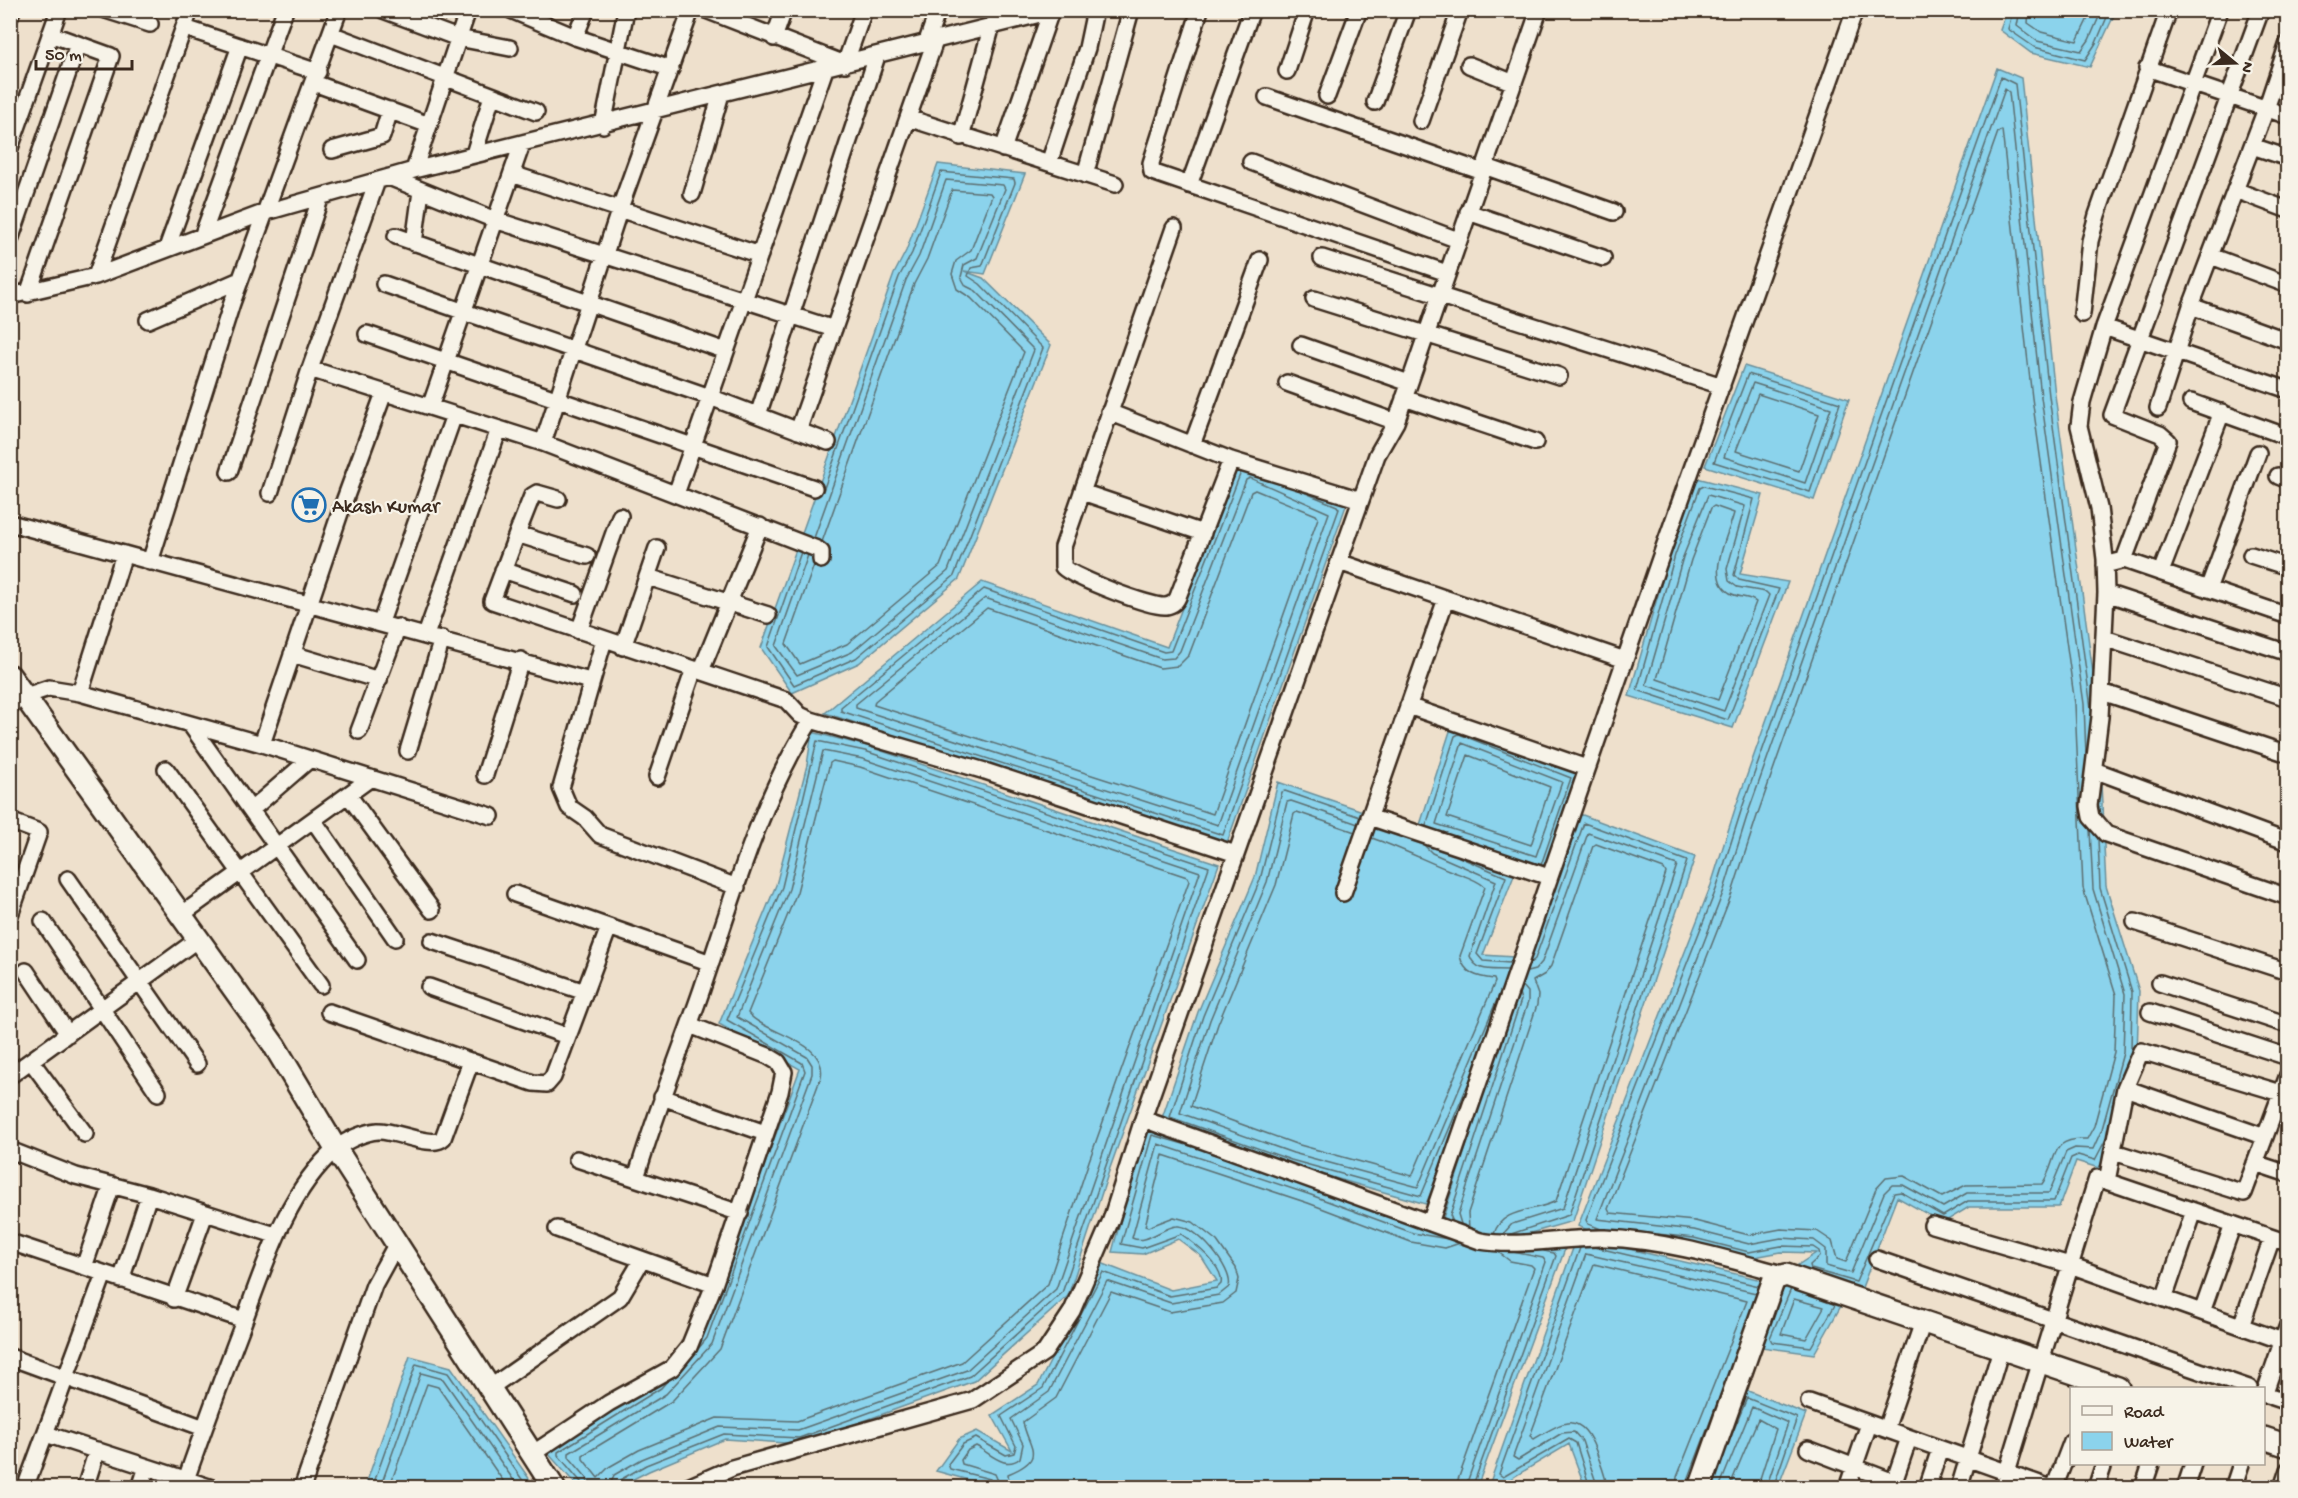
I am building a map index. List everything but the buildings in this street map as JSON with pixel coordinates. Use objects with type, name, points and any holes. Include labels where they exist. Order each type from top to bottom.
[{"type":"street","points":[[10,16],[12,10]]},
{"type":"street","points":[[10,148],[16,115],[58,10]]},
{"type":"street","points":[[106,10],[150,24]]},
{"type":"street","points":[[96,276],[190,10]]},
{"type":"street","points":[[203,234],[285,10]]},
{"type":"street","points":[[150,562],[240,280],[339,10]]},
{"type":"street","points":[[383,10],[458,38],[510,48]]},
{"type":"street","points":[[414,170],[468,10]]},
{"type":"street","points":[[511,10],[575,38],[671,69]]},
{"type":"street","points":[[575,38],[586,10]]},
{"type":"street","points":[[603,125],[626,10]]},
{"type":"street","points":[[543,443],[621,208],[691,10]]},
{"type":"street","points":[[706,10],[845,64]]},
{"type":"street","points":[[774,38],[784,10]]},
{"type":"street","points":[[845,64],[864,10]]},
{"type":"street","points":[[798,431],[908,118],[938,10]]},
{"type":"street","points":[[1049,163],[1087,48],[1095,10]]},
{"type":"street","points":[[1085,175],[1131,10]]},
{"type":"street","points":[[1200,10],[1150,168],[1158,176],[1447,273]]},
{"type":"street","points":[[1189,185],[1252,10]]},
{"type":"street","points":[[1287,71],[1307,10]]},
{"type":"street","points":[[1327,96],[1359,10]]},
{"type":"street","points":[[1375,102],[1408,10]]},
{"type":"street","points":[[1421,121],[1460,10]]},
{"type":"street","points":[[686,1488],[732,1468],[974,1400],[1045,1352],[1072,1311],[1112,1220],[1143,1119],[1339,562],[1377,455],[1396,422],[1539,10]]},
{"type":"street","points":[[1430,1223],[1587,768],[1855,10]]},
{"type":"street","points":[[2082,314],[2090,241],[2097,215],[2146,68],[2169,10]]},
{"type":"street","points":[[2220,10],[2104,327],[2082,402],[2079,426],[2099,508],[2106,593],[2102,692],[2090,790],[2091,817],[2106,834],[2288,897]]},
{"type":"street","points":[[2124,560],[2168,441],[2160,434],[2112,415],[2261,10]]},
{"type":"street","points":[[10,296],[28,294],[96,276],[263,213],[320,199],[414,170],[930,43],[1002,19],[1053,11],[1003,149]]},
{"type":"street","points":[[961,136],[1002,19]]},
{"type":"street","points":[[185,28],[270,56],[429,125]]},
{"type":"street","points":[[331,33],[536,111]]},
{"type":"street","points":[[28,294],[111,56],[50,34]]},
{"type":"street","points":[[2158,408],[2191,306],[2284,67],[2288,43]]},
{"type":"street","points":[[10,240],[78,44]]},
{"type":"street","points":[[167,248],[240,46]]},
{"type":"street","points":[[758,415],[877,56]]},
{"type":"street","points":[[1469,65],[1514,83]]},
{"type":"street","points":[[2146,68],[2288,116]]},
{"type":"street","points":[[676,494],[825,69]]},
{"type":"street","points":[[692,194],[721,94]]},
{"type":"street","points":[[474,154],[492,96]]},
{"type":"street","points":[[1267,97],[1614,212]]},
{"type":"street","points":[[332,150],[382,136],[390,110]]},
{"type":"street","points":[[908,118],[1115,184]]},
{"type":"street","points":[[430,407],[522,144]]},
{"type":"street","points":[[2252,146],[2288,158]]},
{"type":"street","points":[[1251,162],[1458,240]]},
{"type":"street","points":[[512,174],[760,255]]},
{"type":"street","points":[[383,179],[421,190],[495,220],[743,302],[834,329]]},
{"type":"street","points":[[270,494],[310,369],[383,179]]},
{"type":"street","points":[[414,243],[421,190]]},
{"type":"street","points":[[2235,190],[2288,210]]},
{"type":"street","points":[[229,472],[320,199]]},
{"type":"street","points":[[1468,212],[1603,258]]},
{"type":"street","points":[[1174,228],[1063,547],[1063,567],[1079,578],[1148,603],[1166,606],[1176,601],[1231,460]]},
{"type":"street","points":[[396,236],[479,267],[726,351]]},
{"type":"street","points":[[2211,256],[2288,285]]},
{"type":"street","points":[[1322,258],[1722,386]]},
{"type":"street","points":[[1192,445],[1260,260]]},
{"type":"street","points":[[148,320],[240,280]]},
{"type":"street","points":[[384,284],[710,397],[828,442]]},
{"type":"street","points":[[1314,299],[1559,376]]},
{"type":"street","points":[[2191,306],[2288,341]]},
{"type":"street","points":[[2104,327],[2288,390]]},
{"type":"street","points":[[367,334],[692,448],[814,488]]},
{"type":"street","points":[[1301,345],[1534,442]]},
{"type":"street","points":[[310,369],[543,443],[817,549],[821,552],[821,560]]},
{"type":"street","points":[[1287,383],[1396,422]]},
{"type":"street","points":[[262,744],[308,606],[384,393]]},
{"type":"street","points":[[2192,402],[2288,437]]},
{"type":"street","points":[[1109,412],[1231,460],[1361,500]]},
{"type":"street","points":[[2161,572],[2222,412]]},
{"type":"street","points":[[381,622],[454,415]]},
{"type":"street","points":[[426,635],[499,429]]},
{"type":"street","points":[[2208,589],[2258,453]]},
{"type":"street","points":[[1082,492],[1203,533]]},
{"type":"street","points":[[558,499],[537,493],[532,496],[493,602],[786,700],[806,718],[985,771],[1236,854]]},
{"type":"street","points":[[579,631],[620,516]]},
{"type":"street","points":[[10,523],[308,606],[381,622],[590,681]]},
{"type":"street","points":[[657,777],[697,670],[760,526]]},
{"type":"street","points":[[517,534],[587,556]]},
{"type":"street","points":[[623,647],[657,548]]},
{"type":"street","points":[[80,693],[124,554]]},
{"type":"street","points":[[2251,555],[2288,567]]},
{"type":"street","points":[[2105,565],[2124,560],[2288,616]]},
{"type":"street","points":[[1339,562],[1625,660]]},
{"type":"street","points":[[503,570],[575,594]]},
{"type":"street","points":[[648,577],[768,615]]},
{"type":"street","points":[[2106,593],[2288,653]]},
{"type":"street","points":[[1343,893],[1446,599]]},
{"type":"street","points":[[359,731],[398,627]]},
{"type":"street","points":[[2104,638],[2286,693]]},
{"type":"street","points":[[408,751],[442,639]]},
{"type":"street","points":[[604,640],[590,681],[561,788],[568,807],[585,818],[600,835],[737,887]]},
{"type":"street","points":[[292,654],[379,681]]},
{"type":"street","points":[[485,775],[520,660]]},
{"type":"street","points":[[10,676],[18,701],[181,915],[268,1036],[336,1149],[554,1488]]},
{"type":"street","points":[[18,701],[49,688],[80,693],[262,744],[491,816]]},
{"type":"street","points":[[2102,692],[2288,754]]},
{"type":"street","points":[[1408,706],[1587,768]]},
{"type":"street","points":[[636,1178],[662,1097],[690,1024],[768,799],[806,718]]},
{"type":"street","points":[[190,724],[357,960]]},
{"type":"street","points":[[251,810],[310,759]]},
{"type":"street","points":[[166,769],[242,871],[321,985]]},
{"type":"street","points":[[2094,770],[2288,842]]},
{"type":"street","points":[[181,915],[371,778]]},
{"type":"street","points":[[349,796],[432,910]]},
{"type":"street","points":[[1370,817],[1549,877]]},
{"type":"street","points":[[10,821],[39,832],[10,915]]},
{"type":"street","points":[[314,821],[395,938]]},
{"type":"street","points":[[68,879],[197,1064]]},
{"type":"street","points":[[515,894],[711,963]]},
{"type":"street","points":[[43,921],[104,1008],[158,1093]]},
{"type":"street","points":[[2135,922],[2288,972]]},
{"type":"street","points":[[329,1012],[534,1083],[547,1084],[553,1077],[609,927]]},
{"type":"street","points":[[11,1075],[198,939]]},
{"type":"street","points":[[432,941],[585,992]]},
{"type":"street","points":[[26,970],[68,1034]]},
{"type":"street","points":[[2160,983],[2288,1025]]},
{"type":"street","points":[[429,987],[567,1036]]},
{"type":"street","points":[[2150,1012],[2288,1057]]},
{"type":"street","points":[[532,1454],[609,1403],[672,1368],[689,1347],[714,1285],[784,1078],[782,1066],[768,1056],[690,1024]]},
{"type":"street","points":[[2107,1181],[2125,1088],[2141,1051],[2281,1103]]},
{"type":"street","points":[[31,1061],[85,1134]]},
{"type":"street","points":[[185,1483],[275,1235],[297,1197],[336,1149],[361,1136],[378,1131],[440,1141],[471,1061]]},
{"type":"street","points":[[2114,1152],[2244,1193],[2265,1137],[2281,1103],[2288,1075]]},
{"type":"street","points":[[2125,1088],[2265,1137]]},
{"type":"street","points":[[662,1097],[765,1134]]},
{"type":"street","points":[[1143,1119],[1314,1178],[1480,1241],[1499,1244],[1604,1238],[1638,1240],[1786,1275],[2041,1362],[2092,1384],[2108,1387]]},
{"type":"street","points":[[10,1150],[76,1176],[149,1195],[275,1235]]},
{"type":"street","points":[[577,1159],[740,1213]]},
{"type":"street","points":[[2255,1163],[2288,1174]]},
{"type":"street","points":[[2002,1488],[2097,1178],[2288,1243]]},
{"type":"street","points":[[84,1267],[112,1185]]},
{"type":"street","points":[[121,1280],[149,1195]]},
{"type":"street","points":[[2164,1299],[2194,1211]]},
{"type":"street","points":[[174,1299],[205,1214]]},
{"type":"street","points":[[2202,1312],[2233,1224]]},
{"type":"street","points":[[1932,1225],[2070,1265],[2285,1342]]},
{"type":"street","points":[[557,1228],[714,1285]]},
{"type":"street","points":[[2241,1326],[2272,1238]]},
{"type":"street","points":[[10,1242],[174,1299],[244,1320]]},
{"type":"street","points":[[302,1488],[374,1285],[397,1243]]},
{"type":"street","points":[[1877,1259],[2243,1387]]},
{"type":"street","points":[[491,1387],[620,1297],[642,1260]]},
{"type":"street","points":[[25,1488],[104,1274]]},
{"type":"street","points":[[1700,1488],[1774,1279],[1786,1275]]},
{"type":"street","points":[[1886,1429],[1923,1322]]},
{"type":"street","points":[[2265,1392],[2285,1342],[2288,1325]]},
{"type":"street","points":[[1959,1488],[2001,1349]]},
{"type":"street","points":[[10,1357],[204,1428]]},
{"type":"street","points":[[2265,1394],[2288,1402]]},
{"type":"street","points":[[1809,1402],[2053,1488],[2070,1446]]},
{"type":"street","points":[[1847,1488],[1869,1424]]},
{"type":"street","points":[[46,1434],[147,1467],[185,1483],[212,1488]]},
{"type":"street","points":[[1808,1449],[1893,1485],[1909,1438]]},
{"type":"street","points":[[2265,1438],[2288,1446]]},
{"type":"street","points":[[1927,1488],[1940,1449]]},
{"type":"street","points":[[85,1488],[97,1450]]},
{"type":"street","points":[[2096,1488],[2104,1465]]},
{"type":"street","points":[[2143,1488],[2151,1465]]},
{"type":"street","points":[[2185,1488],[2193,1465]]},
{"type":"street","points":[[2233,1488],[2241,1465]]},
{"type":"street","points":[[140,1488],[147,1467]]},
{"type":"street","points":[[2282,1488],[2288,1470]]},
{"type":"water","points":[[2007,10],[2116,11],[2090,67],[2031,53],[2000,30]]},
{"type":"water","points":[[1997,68],[2021,78],[2055,395],[2097,702],[2106,886],[2139,991],[2137,1055],[2115,1134],[2099,1168],[2076,1161],[2059,1207],[1969,1207],[1943,1223],[1897,1197],[1861,1290],[1792,1269],[1816,1253],[1781,1252],[1749,1258],[1599,1235],[1578,1226],[1711,885],[1735,809]]},
{"type":"water","points":[[938,164],[1025,174],[985,274],[964,271],[983,278],[1051,345],[959,579],[859,663],[792,693],[761,648],[894,274],[906,251]]},
{"type":"water","points":[[1744,366],[1849,399],[1814,500],[1705,466]]},
{"type":"water","points":[[1239,460],[1347,503],[1227,843],[825,713],[982,582],[1167,647]]},
{"type":"water","points":[[1697,478],[1763,495],[1740,574],[1788,582],[1733,728],[1629,696],[1670,553]]},
{"type":"water","points":[[1452,725],[1580,774],[1545,875],[1418,831]]},
{"type":"water","points":[[812,732],[867,746],[1219,864],[1110,1168],[1068,1296],[974,1381],[800,1444],[725,1439],[649,1471],[618,1487],[578,1487],[546,1451],[658,1383],[701,1336],[800,1069],[719,1024],[776,885],[807,765]]},
{"type":"water","points":[[1278,782],[1386,819],[1515,873],[1483,955],[1530,958],[1580,814],[1695,857],[1573,1221],[1513,1238],[1565,1249],[1477,1487],[997,1488],[936,1471],[959,1439],[977,1431],[1012,1451],[992,1415],[1038,1385],[1101,1263],[1171,1290],[1217,1281],[1201,1256],[1178,1239],[1143,1254],[1112,1252],[1140,1148],[1149,1126],[1442,1221],[1509,1015],[1466,1104],[1426,1204],[1289,1165],[1161,1121],[1198,1012],[1255,877]]},
{"type":"water","points":[[1577,1237],[1779,1284],[1697,1487],[1585,1487],[1569,1444],[1497,1487],[1488,1488]]},
{"type":"water","points":[[1786,1281],[1846,1297],[1814,1354],[1761,1347]]},
{"type":"water","points":[[410,1356],[451,1367],[535,1487],[365,1487]]},
{"type":"water","points":[[1743,1389],[1806,1414],[1778,1487],[1705,1488]]},
{"type":"place","name":"Akash Kumar","points":[[309,505]]}]
